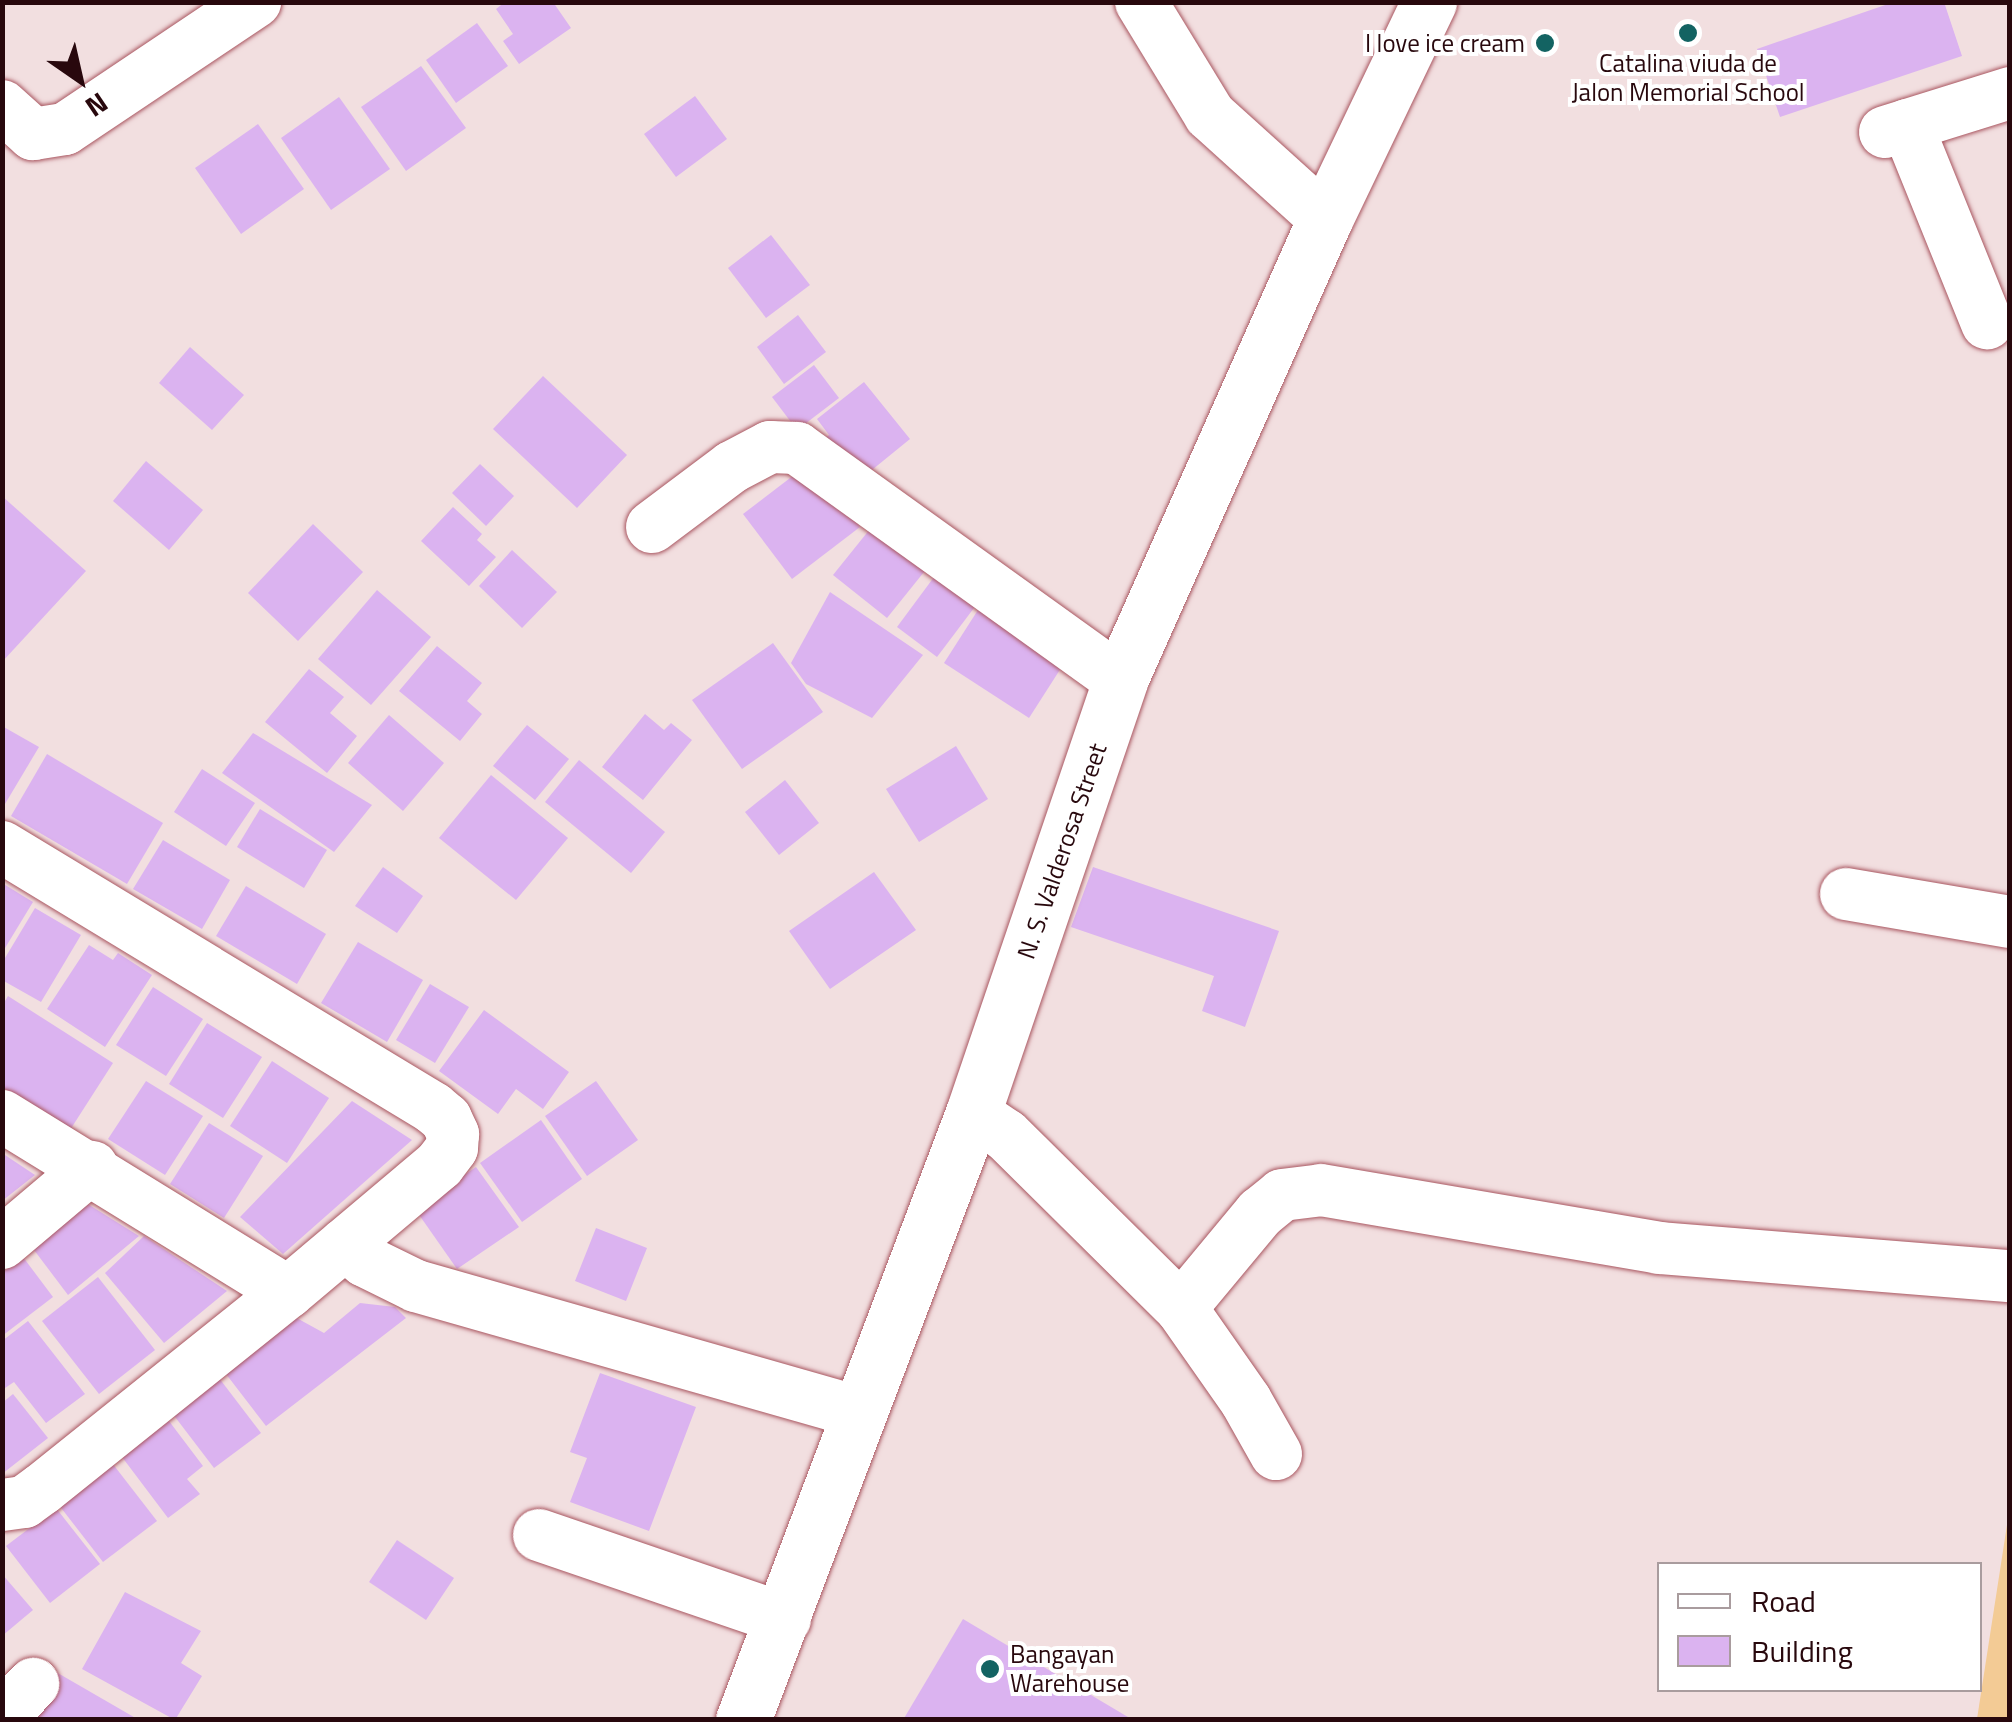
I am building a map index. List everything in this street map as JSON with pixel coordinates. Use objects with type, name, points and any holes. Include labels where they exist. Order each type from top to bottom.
[{"type":"main road","name":"N. S. Valderosa Street","points":[[743,1720],[785,1619],[858,1412],[972,1113],[1120,680],[1326,219],[1429,2]]},
{"type":"street","points":[[2,106],[32,134],[64,129],[255,2]]},
{"type":"street","points":[[1141,2],[1210,115],[1326,219]]},
{"type":"street","points":[[1987,323],[1896,129],[2010,93]]},
{"type":"street","points":[[652,527],[732,467],[770,447],[798,448],[1120,680]]},
{"type":"street","points":[[2,847],[446,1119],[453,1134],[452,1148],[439,1165],[288,1292],[42,1489],[24,1502],[2,1505]]},
{"type":"street","points":[[1846,894],[2010,922]]},
{"type":"street","points":[[972,1113],[1006,1135],[1182,1308],[1246,1400],[1276,1454]]},
{"type":"street","points":[[2,1116],[92,1167],[288,1292]]},
{"type":"street","points":[[2,1243],[92,1167]]},
{"type":"street","points":[[1182,1308],[1260,1213],[1282,1195],[1321,1190],[1659,1248],[2010,1276]]},
{"type":"street","points":[[345,1244],[365,1261],[416,1286],[858,1412]]},
{"type":"street","points":[[539,1536],[785,1619]]},
{"type":"shaded area","points":[[2009,1512],[2009,1719],[1977,1719]]},
{"type":"building","points":[[505,2],[553,2],[571,28],[519,64],[503,41],[513,34],[496,9]]},
{"type":"building","points":[[1894,2],[1944,2],[1962,56],[1780,117],[1757,49]]},
{"type":"building","points":[[477,23],[508,66],[456,103],[426,60]]},
{"type":"building","points":[[421,66],[466,128],[406,171],[361,107]]},
{"type":"building","points":[[695,96],[727,139],[676,177],[644,134]]},
{"type":"building","points":[[339,97],[390,169],[331,210],[281,138]]},
{"type":"building","points":[[258,124],[304,189],[241,234],[195,168]]},
{"type":"building","points":[[771,235],[810,285],[766,318],[728,268]]},
{"type":"building","points":[[798,315],[826,352],[784,384],[757,347]]},
{"type":"building","points":[[190,347],[244,395],[212,430],[159,383]]},
{"type":"building","points":[[814,365],[839,398],[797,430],[772,397]]},
{"type":"building","points":[[543,376],[627,455],[577,508],[493,429]]},
{"type":"building","points":[[864,382],[910,439],[851,487],[817,444],[829,435],[817,419]]},
{"type":"building","points":[[146,461],[203,510],[169,550],[113,501]]},
{"type":"building","points":[[811,462],[860,527],[792,579],[743,514]]},
{"type":"building","points":[[480,464],[514,496],[486,526],[452,493]]},
{"type":"building","points":[[2,496],[86,571],[2,662]]},
{"type":"building","points":[[453,507],[482,534],[477,540],[496,557],[469,586],[421,541]]},
{"type":"building","points":[[313,524],[363,572],[298,641],[248,593]]},
{"type":"building","points":[[874,524],[928,567],[887,618],[833,575]]},
{"type":"building","points":[[512,550],[557,592],[522,628],[479,586]]},
{"type":"building","points":[[937,573],[977,604],[937,657],[897,627]]},
{"type":"building","points":[[377,590],[431,637],[371,705],[318,659]]},
{"type":"building","points":[[830,592],[923,655],[872,718],[806,684],[791,663]]},
{"type":"building","points":[[985,599],[1070,654],[1029,718],[944,663]]},
{"type":"building","points":[[773,643],[823,712],[742,769],[692,700]]},
{"type":"building","points":[[437,646],[482,683],[467,701],[482,714],[460,741],[399,691]]},
{"type":"building","points":[[309,669],[344,697],[330,713],[357,736],[327,773],[265,722]]},
{"type":"building","points":[[645,714],[664,730],[671,723],[692,740],[643,800],[602,767]]},
{"type":"building","points":[[389,715],[444,763],[403,811],[348,763]]},
{"type":"building","points":[[527,725],[569,759],[535,800],[493,766]]},
{"type":"building","points":[[2,726],[39,747],[2,809]]},
{"type":"building","points":[[253,733],[372,805],[334,852],[222,773]]},
{"type":"building","points":[[956,746],[988,799],[919,842],[886,789]]},
{"type":"building","points":[[47,754],[163,823],[127,884],[11,816]]},
{"type":"building","points":[[579,760],[665,832],[631,873],[545,802]]},
{"type":"building","points":[[202,769],[255,803],[226,846],[174,812]]},
{"type":"building","points":[[491,775],[568,838],[516,900],[439,838]]},
{"type":"building","points":[[785,780],[819,823],[779,855],[745,812]]},
{"type":"building","points":[[260,809],[327,850],[304,888],[237,847]]},
{"type":"building","points":[[163,840],[230,880],[202,929],[133,889]]},
{"type":"building","points":[[383,867],[423,896],[397,933],[355,906]]},
{"type":"building","points":[[1093,867],[1279,931],[1245,1027],[1202,1011],[1214,976],[1071,927]]},
{"type":"building","points":[[874,872],[916,930],[830,989],[789,931]]},
{"type":"building","points":[[2,883],[33,902],[2,953]]},
{"type":"building","points":[[246,886],[326,934],[297,984],[216,936]]},
{"type":"building","points":[[35,908],[81,935],[41,1002],[2,980],[2,963]]},
{"type":"building","points":[[358,942],[423,980],[387,1042],[321,1003]]},
{"type":"building","points":[[89,945],[113,960],[118,953],[152,975],[105,1047],[47,1009]]},
{"type":"building","points":[[430,984],[469,1007],[435,1063],[396,1040]]},
{"type":"building","points":[[153,987],[203,1019],[166,1076],[116,1045]]},
{"type":"building","points":[[8,996],[113,1063],[70,1130],[2,1087],[2,1006]]},
{"type":"building","points":[[484,1010],[569,1072],[543,1109],[516,1089],[498,1114],[439,1071]]},
{"type":"building","points":[[207,1023],[262,1057],[223,1118],[169,1084]]},
{"type":"building","points":[[272,1061],[329,1098],[287,1163],[230,1126]]},
{"type":"building","points":[[146,1081],[203,1116],[165,1175],[108,1139]]},
{"type":"building","points":[[596,1081],[638,1140],[587,1176],[545,1116]]},
{"type":"building","points":[[352,1101],[412,1140],[283,1254],[240,1217]]},
{"type":"building","points":[[541,1120],[582,1179],[522,1222],[480,1163]]},
{"type":"building","points":[[209,1123],[263,1156],[224,1218],[170,1184]]},
{"type":"building","points":[[2,1153],[35,1175],[2,1201]]},
{"type":"building","points":[[476,1167],[519,1227],[457,1269],[415,1209]]},
{"type":"building","points":[[83,1201],[139,1236],[68,1295],[31,1246]]},
{"type":"building","points":[[596,1228],[647,1248],[626,1301],[575,1281]]},
{"type":"building","points":[[144,1236],[227,1291],[164,1343],[105,1273]]},
{"type":"building","points":[[23,1257],[53,1297],[2,1336],[2,1273]]},
{"type":"building","points":[[98,1277],[155,1350],[99,1394],[42,1321]]},
{"type":"building","points":[[360,1303],[395,1307],[406,1318],[266,1426],[216,1361],[282,1310],[324,1333]]},
{"type":"building","points":[[28,1321],[85,1394],[46,1423],[14,1382],[2,1390],[2,1341]]},
{"type":"building","points":[[600,1373],[696,1407],[649,1531],[570,1502],[587,1458],[570,1452]]},
{"type":"building","points":[[216,1374],[261,1433],[214,1468],[169,1409]]},
{"type":"building","points":[[13,1394],[48,1438],[2,1474],[2,1403]]},
{"type":"building","points":[[169,1421],[203,1466],[187,1479],[200,1494],[168,1518],[122,1457]]},
{"type":"building","points":[[109,1459],[157,1521],[103,1562],[55,1500]]},
{"type":"building","points":[[56,1508],[100,1564],[50,1603],[6,1546]]},
{"type":"building","points":[[397,1540],[454,1578],[426,1620],[369,1582]]},
{"type":"building","points":[[2,1574],[33,1610],[2,1636]]},
{"type":"building","points":[[125,1592],[201,1631],[181,1663],[202,1676],[175,1720],[82,1669]]},
{"type":"building","name":"Bangayan Warehouse","points":[[963,1619],[1133,1720],[903,1720]]},
{"type":"building","points":[[56,1672],[139,1720],[28,1720]]},
{"type":"place","name":"Catalina viuda de Jalon Memorial School","points":[[1688,33]]},
{"type":"place","name":"I love ice cream","points":[[1545,43]]},
{"type":"place","name":"Bangayan Warehouse","points":[[990,1669]]}]
